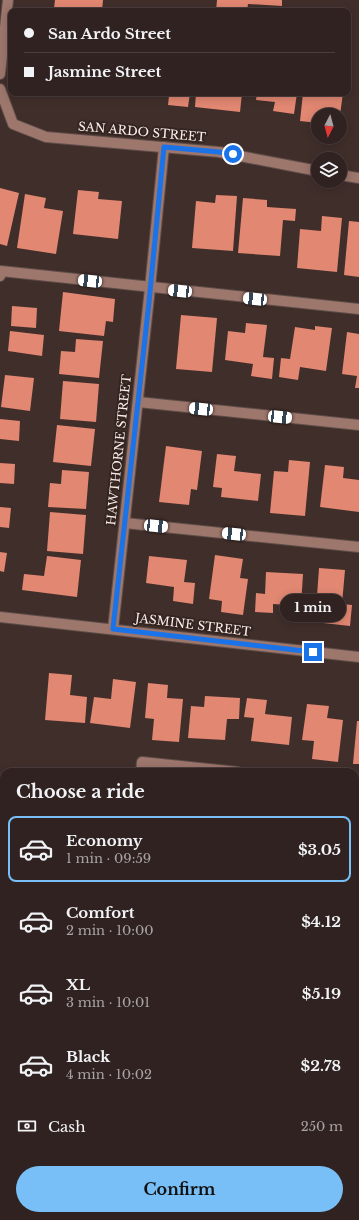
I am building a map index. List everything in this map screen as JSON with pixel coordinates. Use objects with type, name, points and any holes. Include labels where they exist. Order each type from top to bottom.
[{"type":"street","points":[[0,74],[8,0]]},
{"type":"street","name":"SAN ARDO STREET","points":[[0,90],[13,124],[46,137],[219,152],[311,170]]},
{"type":"street","name":"HAWTHORNE STREET","points":[[113,629],[152,275],[164,147]]},
{"type":"street","points":[[347,176],[359,178]]},
{"type":"street","points":[[0,276],[0,271],[359,309]]},
{"type":"street","points":[[138,402],[359,425]]},
{"type":"street","points":[[125,523],[359,547]]},
{"type":"street","name":"JASMINE STREET","points":[[0,617],[359,657]]},
{"type":"street","points":[[141,768],[142,762],[200,768]]},
{"type":"building","points":[[55,0],[103,0],[102,8],[54,8]]},
{"type":"building","points":[[217,0],[282,0],[282,6],[248,4],[247,8],[216,8]]},
{"type":"building","points":[[169,96],[190,96],[188,107],[168,105]]},
{"type":"building","points":[[196,96],[242,96],[240,112],[195,107]]},
{"type":"building","points":[[257,96],[297,96],[294,114],[273,111],[275,102],[256,100]]},
{"type":"building","points":[[303,96],[343,96],[341,108],[311,108],[311,122],[300,121]]},
{"type":"building","points":[[0,188],[19,193],[7,246],[0,244]]},
{"type":"building","points":[[78,190],[99,192],[98,199],[122,201],[118,239],[73,234]]},
{"type":"building","points":[[25,194],[46,198],[44,208],[63,211],[56,254],[17,248]]},
{"type":"building","points":[[216,195],[237,196],[233,251],[192,248],[196,201],[215,203]]},
{"type":"building","points":[[243,198],[267,200],[267,207],[296,209],[295,221],[283,220],[280,256],[238,253]]},
{"type":"building","points":[[322,216],[342,218],[337,272],[297,268],[300,229],[321,231]]},
{"type":"building","points":[[349,221],[359,222],[359,277],[344,275]]},
{"type":"building","points":[[63,292],[115,299],[113,322],[106,321],[104,336],[59,331]]},
{"type":"building","points":[[12,306],[37,308],[36,328],[11,326]]},
{"type":"building","points":[[181,315],[217,318],[212,372],[176,369]]},
{"type":"building","points":[[246,323],[267,325],[263,357],[274,358],[272,379],[251,376],[253,364],[225,360],[228,331],[245,333]]},
{"type":"building","points":[[315,326],[332,328],[326,371],[300,367],[298,380],[279,377],[281,358],[290,359],[295,327],[315,330]]},
{"type":"building","points":[[10,331],[44,335],[42,356],[8,351]]},
{"type":"building","points":[[347,332],[359,334],[359,388],[355,388],[357,376],[342,374]]},
{"type":"building","points":[[76,339],[103,341],[99,378],[59,374],[61,351],[75,352]]},
{"type":"building","points":[[5,375],[34,378],[30,411],[1,407]]},
{"type":"building","points":[[63,381],[99,384],[96,422],[60,419]]},
{"type":"building","points":[[0,419],[20,421],[19,441],[0,439]]},
{"type":"building","points":[[57,425],[95,429],[91,466],[53,462]]},
{"type":"building","points":[[166,446],[202,451],[197,490],[191,489],[189,505],[159,502]]},
{"type":"building","points":[[217,454],[236,456],[234,471],[261,474],[258,501],[221,497],[222,488],[213,487]]},
{"type":"building","points":[[289,460],[310,462],[305,516],[270,513],[274,471],[288,472]]},
{"type":"building","points":[[0,463],[15,464],[14,484],[0,483]]},
{"type":"building","points":[[325,465],[344,467],[343,478],[359,480],[359,512],[320,507]]},
{"type":"building","points":[[62,470],[89,472],[86,509],[48,507],[50,483],[61,484]]},
{"type":"building","points":[[0,507],[11,508],[9,528],[0,527]]},
{"type":"building","points":[[50,512],[86,515],[83,554],[47,551]]},
{"type":"building","points":[[0,552],[7,553],[4,572],[0,571]]},
{"type":"building","points":[[215,555],[243,559],[240,578],[248,579],[243,615],[221,612],[222,601],[209,599]]},
{"type":"building","points":[[47,556],[81,560],[77,597],[22,590],[24,574],[44,576]]},
{"type":"building","points":[[149,556],[187,560],[184,582],[195,583],[193,604],[173,601],[174,587],[146,583]]},
{"type":"building","points":[[319,568],[345,570],[342,604],[352,605],[350,626],[323,623],[325,611],[316,610]]},
{"type":"building","points":[[266,572],[303,574],[301,606],[273,604],[273,613],[255,612],[256,593],[265,594]]},
{"type":"building","points":[[49,673],[72,675],[70,695],[87,697],[85,723],[45,720]]},
{"type":"building","points":[[113,679],[136,682],[130,728],[90,723],[94,697],[111,699]]},
{"type":"building","points":[[148,683],[168,685],[167,698],[183,699],[179,742],[152,740],[154,719],[145,718]]},
{"type":"building","points":[[205,696],[240,698],[239,719],[227,719],[225,740],[188,738],[191,706],[204,707]]},
{"type":"building","points":[[247,698],[267,700],[265,714],[292,717],[289,745],[251,741],[254,718],[244,717]]},
{"type":"building","points":[[307,704],[329,706],[327,718],[343,720],[338,762],[312,759],[314,741],[302,740]]},
{"type":"building","points":[[357,721],[359,721],[359,764],[353,764]]},
{"type":"route","points":[[233,154],[164,147],[149,302],[113,629],[313,652]]}]
